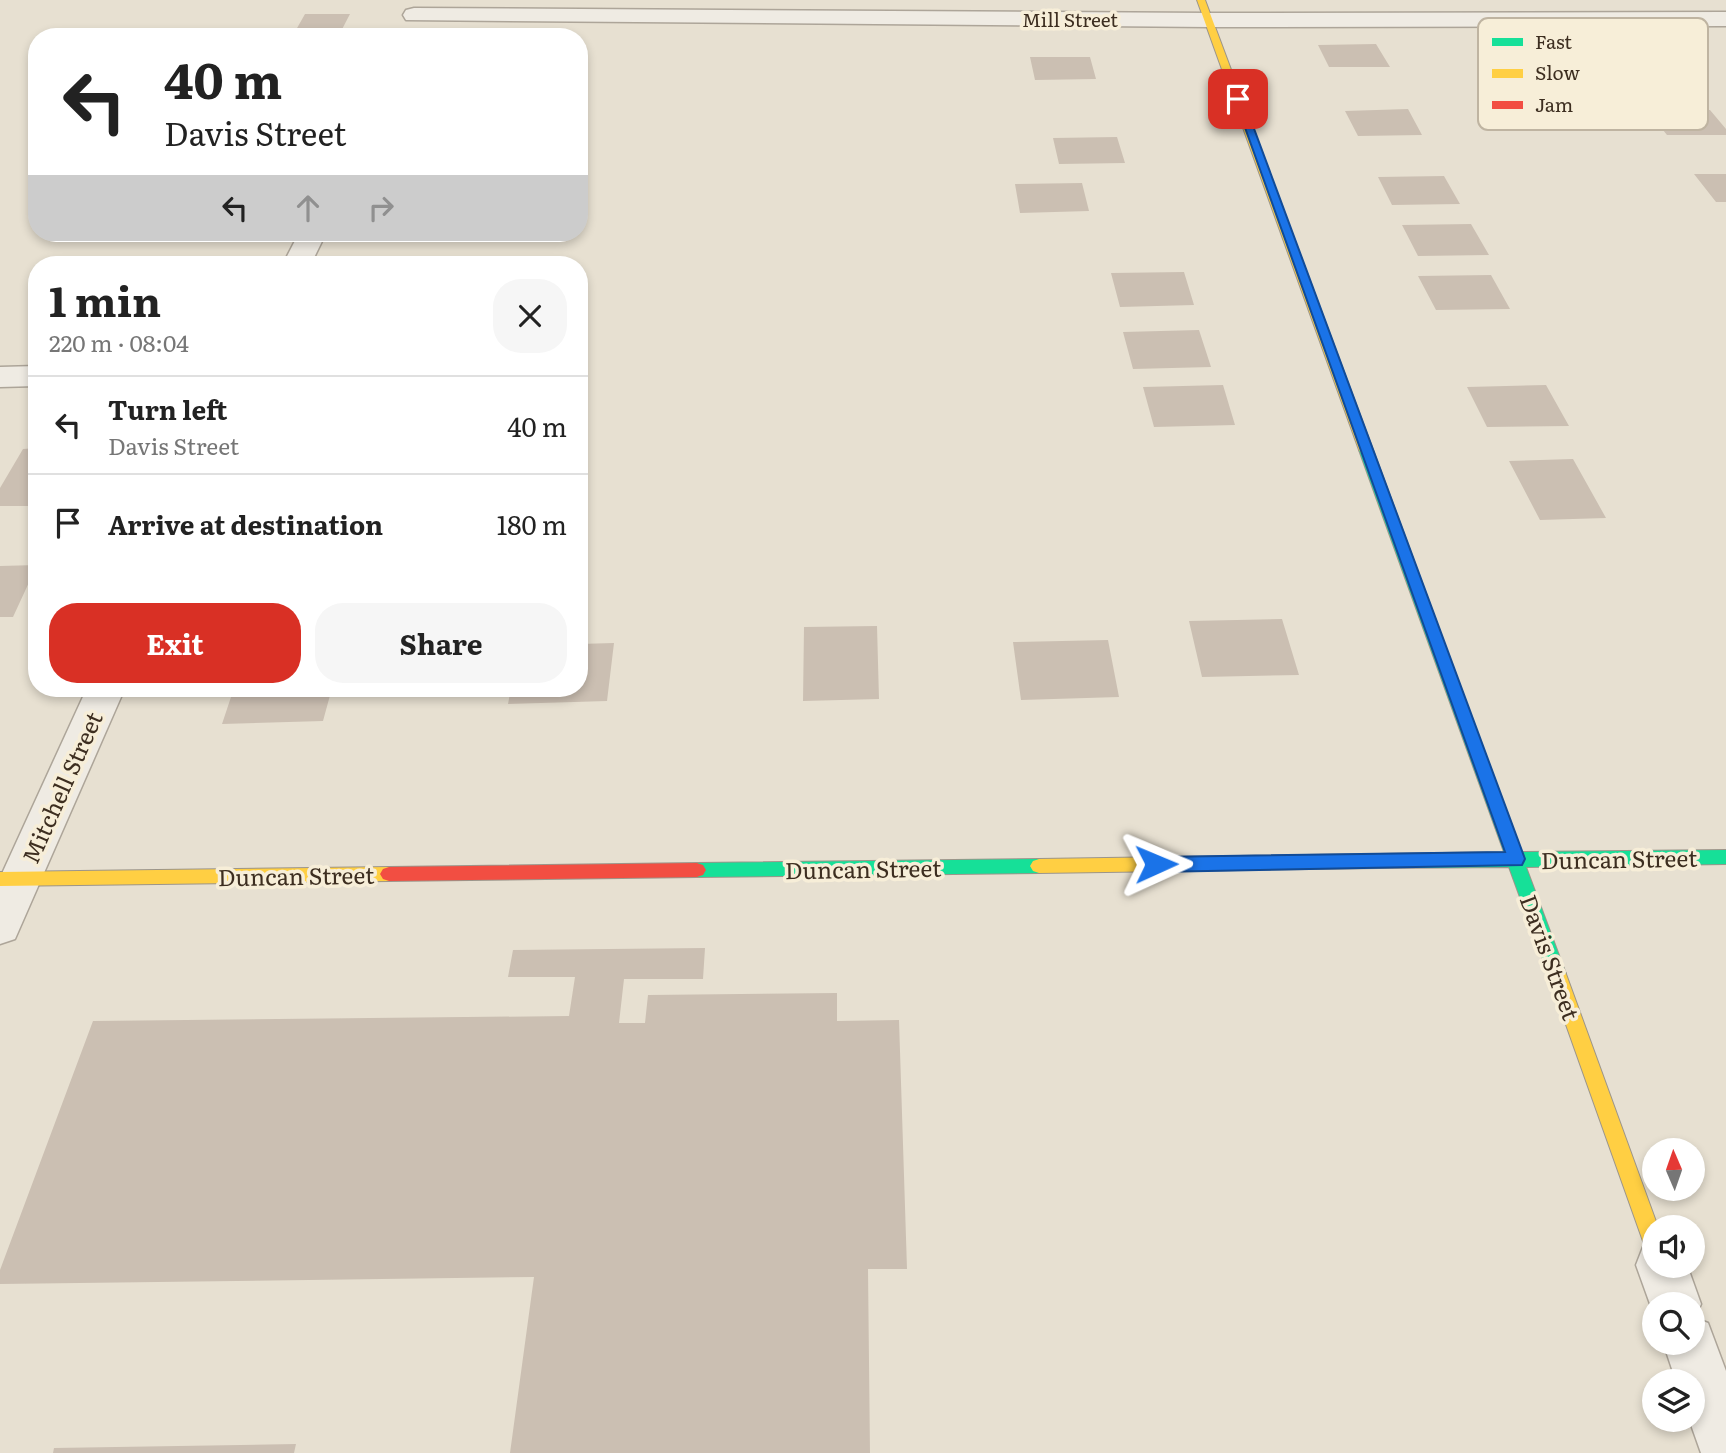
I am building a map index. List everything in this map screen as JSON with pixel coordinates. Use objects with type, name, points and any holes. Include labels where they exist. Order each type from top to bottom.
[{"type":"street","points":[[1707,0],[1726,20]]},
{"type":"street","points":[[408,28],[418,8]]},
{"type":"street","name":"Mill Street","points":[[418,8],[1205,10],[1622,18]]},
{"type":"street","name":"Davis Street","points":[[1205,10],[1644,1215]]},
{"type":"street","name":"Mill Street","points":[[1708,20],[1726,20]]},
{"type":"street","points":[[0,377],[28,376]]},
{"type":"street","name":"Mitchell Street","points":[[0,925],[10,879],[101,697]]},
{"type":"street","name":"Duncan Street","points":[[10,879],[1726,857]]},
{"type":"street","points":[[1694,1355],[1726,1446]]},
{"type":"building","points":[[305,14],[350,14],[343,28],[297,28]]},
{"type":"building","points":[[1376,44],[1390,67],[1329,67],[1318,45]]},
{"type":"building","points":[[1030,57],[1090,57],[1096,79],[1035,80]]},
{"type":"building","points":[[1408,109],[1422,135],[1358,136],[1345,111]]},
{"type":"building","points":[[1708,110],[1726,129],[1726,135],[1667,135],[1663,130],[1708,130]]},
{"type":"building","points":[[1117,137],[1125,163],[1059,164],[1053,138]]},
{"type":"building","points":[[1694,174],[1726,174],[1726,202],[1716,202]]},
{"type":"building","points":[[1444,176],[1460,204],[1392,205],[1378,177]]},
{"type":"building","points":[[1082,183],[1089,211],[1020,213],[1015,184]]},
{"type":"building","points":[[1471,224],[1489,255],[1418,256],[1402,225]]},
{"type":"building","points":[[1184,272],[1194,305],[1120,307],[1111,273]]},
{"type":"building","points":[[1491,275],[1510,309],[1436,310],[1418,276]]},
{"type":"building","points":[[1199,330],[1211,367],[1133,369],[1123,332]]},
{"type":"building","points":[[1223,385],[1235,425],[1154,427],[1143,387]]},
{"type":"building","points":[[1546,385],[1569,426],[1487,427],[1467,387]]},
{"type":"building","points":[[23,449],[28,449],[28,506],[0,506],[0,488]]},
{"type":"building","points":[[1573,459],[1606,518],[1540,520],[1509,461]]},
{"type":"building","points":[[28,565],[28,584],[13,617],[0,617],[0,566]]},
{"type":"building","points":[[1282,619],[1299,675],[1202,677],[1189,621]]},
{"type":"building","points":[[877,626],[879,699],[803,701],[804,627]]},
{"type":"building","points":[[1108,640],[1119,697],[1021,700],[1013,642]]},
{"type":"building","points":[[614,643],[607,701],[508,704],[509,697],[588,697],[588,644]]},
{"type":"building","points":[[231,697],[330,697],[323,721],[222,724]]},
{"type":"building","points":[[705,948],[703,979],[624,979],[619,1023],[645,1023],[648,995],[837,993],[837,1021],[899,1020],[907,1269],[868,1269],[870,1453],[510,1453],[534,1277],[0,1284],[0,1270],[93,1021],[569,1016],[575,977],[508,977],[513,950]]},
{"type":"building","points":[[296,1444],[294,1453],[53,1453],[54,1448]]},
{"type":"traffic: fast","points":[[1366,450],[1557,974]]},
{"type":"traffic: fast","points":[[1379,861],[1726,857]]},
{"type":"traffic: fast","points":[[697,870],[1039,866]]},
{"type":"traffic: slow","points":[[1201,0],[1366,450]]},
{"type":"traffic: slow","points":[[1039,866],[1379,861]]},
{"type":"traffic: slow","points":[[0,879],[389,874]]},
{"type":"traffic: slow","points":[[1557,974],[1644,1215]]},
{"type":"traffic: jam","points":[[389,874],[697,870]]},
{"type":"route","points":[[1156,864],[1516,859],[1238,99]]}]
